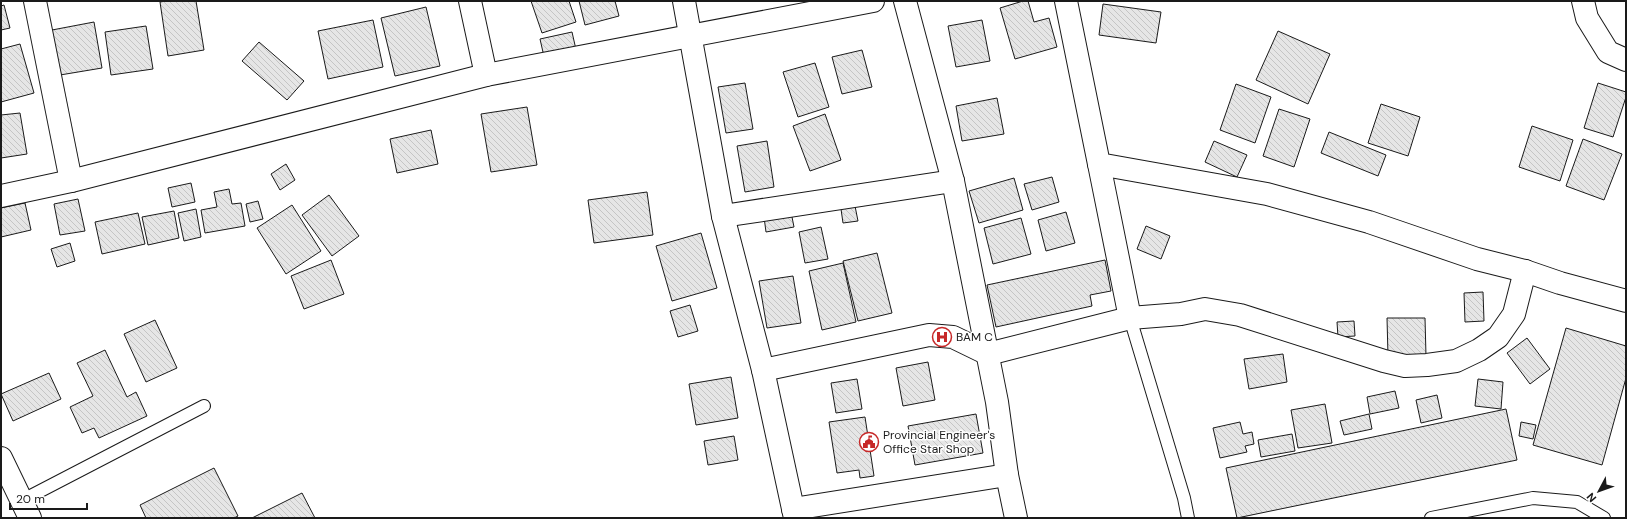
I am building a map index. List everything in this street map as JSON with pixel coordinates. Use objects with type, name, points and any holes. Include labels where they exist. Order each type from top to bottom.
[{"type":"street","points":[[34,1],[71,181]]},
{"type":"street","points":[[470,1],[486,75]]},
{"type":"street","points":[[684,1],[723,216],[763,370],[794,513],[1007,475]]},
{"type":"street","points":[[1,196],[71,181],[486,75],[873,1]]},
{"type":"street","points":[[905,1],[953,181],[997,402],[1007,475],[1016,518]]},
{"type":"street","points":[[1066,1],[1130,318]]},
{"type":"street","points":[[1583,1],[1587,18],[1608,52],[1626,60]]},
{"type":"street","points":[[1100,164],[1266,194],[1369,222],[1477,259],[1525,271],[1560,284],[1626,301]]},
{"type":"street","points":[[723,216],[953,181]]},
{"type":"street","points":[[763,370],[929,335],[953,337],[988,354],[1130,318],[1181,314],[1205,309],[1240,315],[1384,361],[1405,366],[1427,365],[1456,361],[1479,350],[1498,337],[1514,314],[1525,271]]},
{"type":"street","points":[[1,458],[25,509]]},
{"type":"lane","points":[[1130,318],[1184,498],[1188,518]]},
{"type":"lane","points":[[25,509],[204,406]]},
{"type":"lane","points":[[1431,518],[1534,498],[1577,502],[1604,518]]},
{"type":"building","points":[[196,1],[204,50],[168,56],[160,2]]},
{"type":"building","points":[[531,1],[569,1],[576,22],[542,33]]},
{"type":"building","points":[[579,1],[615,1],[619,16],[585,25]]},
{"type":"building","points":[[1023,1],[1028,1],[1034,22],[1049,18],[1057,47],[1015,59],[1000,8]]},
{"type":"building","points":[[1103,4],[1161,12],[1156,43],[1099,35]]},
{"type":"building","points":[[4,5],[10,28],[1,30],[1,6]]},
{"type":"building","points":[[426,7],[440,66],[395,76],[381,18]]},
{"type":"building","points":[[373,20],[383,67],[328,79],[318,31]]},
{"type":"building","points":[[982,20],[990,61],[956,67],[948,26]]},
{"type":"building","points":[[94,22],[102,68],[60,75],[52,30]]},
{"type":"building","points":[[146,26],[153,69],[111,75],[105,32]]},
{"type":"building","points":[[1278,31],[1330,54],[1308,104],[1256,80]]},
{"type":"building","points":[[572,32],[577,54],[545,61],[540,39]]},
{"type":"building","points":[[259,42],[304,81],[287,100],[242,61]]},
{"type":"building","points":[[20,44],[34,93],[1,102],[1,49]]},
{"type":"building","points":[[862,50],[872,87],[842,94],[832,57]]},
{"type":"building","points":[[815,63],[829,107],[798,117],[783,72]]},
{"type":"building","points":[[745,83],[753,129],[726,133],[718,87]]},
{"type":"building","points":[[1598,83],[1626,92],[1626,97],[1613,137],[1584,128]]},
{"type":"building","points":[[1236,84],[1271,97],[1255,143],[1220,130]]},
{"type":"building","points":[[997,98],[1004,134],[962,141],[956,106]]},
{"type":"building","points":[[1381,104],[1420,117],[1408,156],[1368,143]]},
{"type":"building","points":[[527,107],[537,165],[491,172],[481,114]]},
{"type":"building","points":[[1279,109],[1310,119],[1294,167],[1263,156]]},
{"type":"building","points":[[20,113],[27,154],[1,158],[1,115]]},
{"type":"building","points":[[825,114],[841,160],[810,171],[793,126]]},
{"type":"building","points":[[1532,126],[1573,140],[1560,181],[1519,167]]},
{"type":"building","points":[[431,130],[438,164],[397,173],[390,139]]},
{"type":"building","points":[[1329,132],[1386,155],[1378,176],[1321,153]]},
{"type":"building","points":[[1583,139],[1622,154],[1604,200],[1566,186]]},
{"type":"building","points":[[767,141],[774,187],[745,192],[737,146]]},
{"type":"building","points":[[1214,141],[1247,155],[1237,177],[1205,162]]},
{"type":"building","points":[[286,164],[295,180],[280,190],[271,174]]},
{"type":"building","points":[[1052,177],[1059,202],[1032,210],[1024,184]]},
{"type":"building","points":[[1014,178],[1023,210],[979,223],[969,191]]},
{"type":"building","points":[[191,183],[195,202],[172,207],[168,188]]},
{"type":"building","points":[[229,189],[232,204],[241,203],[245,226],[205,233],[201,210],[217,207],[214,192]]},
{"type":"building","points":[[647,192],[653,235],[594,243],[588,200]]},
{"type":"building","points":[[329,195],[359,236],[332,256],[302,215]]},
{"type":"building","points":[[78,199],[85,231],[60,235],[54,204]]},
{"type":"building","points":[[258,201],[263,219],[250,222],[246,204]]},
{"type":"building","points":[[25,203],[31,230],[1,237],[1,208]]},
{"type":"building","points":[[292,205],[321,251],[286,274],[257,228]]},
{"type":"building","points":[[855,206],[858,221],[843,223],[841,209]]},
{"type":"building","points":[[196,209],[201,237],[184,241],[178,213]]},
{"type":"building","points":[[174,211],[179,238],[148,245],[142,217]]},
{"type":"building","points":[[791,212],[794,227],[766,232],[764,217]]},
{"type":"building","points":[[1066,212],[1075,243],[1046,251],[1038,220]]},
{"type":"building","points":[[138,213],[145,244],[102,254],[95,222]]},
{"type":"building","points":[[1021,218],[1031,254],[993,264],[984,228]]},
{"type":"building","points":[[1146,226],[1170,236],[1161,259],[1137,249]]},
{"type":"building","points":[[821,227],[828,259],[805,263],[799,232]]},
{"type":"building","points":[[701,233],[717,288],[672,301],[656,246]]},
{"type":"building","points":[[70,243],[75,261],[57,267],[51,249]]},
{"type":"building","points":[[877,253],[892,313],[858,321],[843,261]]},
{"type":"building","points":[[331,260],[344,294],[304,309],[291,276]]},
{"type":"building","points":[[1105,260],[1111,291],[1090,295],[1092,306],[996,327],[987,285]]},
{"type":"building","points":[[843,263],[856,322],[822,330],[809,271]]},
{"type":"building","points":[[793,276],[801,323],[767,328],[759,281]]},
{"type":"building","points":[[1483,292],[1484,321],[1465,322],[1464,293]]},
{"type":"building","points":[[690,305],[698,331],[678,337],[670,311]]},
{"type":"building","points":[[1387,318],[1425,318],[1426,356],[1388,356]]},
{"type":"building","points":[[155,320],[177,368],[146,382],[124,334]]},
{"type":"building","points":[[1354,321],[1355,336],[1338,337],[1337,322]]},
{"type":"building","points":[[1566,328],[1626,346],[1626,378],[1602,465],[1533,445]]},
{"type":"building","points":[[1527,338],[1550,369],[1530,384],[1507,353]]},
{"type":"building","points":[[105,350],[127,397],[136,392],[147,416],[99,438],[94,428],[82,433],[70,407],[93,396],[77,363]]},
{"type":"building","points":[[1283,354],[1287,382],[1249,389],[1244,359]]},
{"type":"building","points":[[928,362],[935,400],[903,406],[896,368]]},
{"type":"building","points":[[49,373],[61,399],[13,421],[1,394]]},
{"type":"building","points":[[731,377],[738,418],[696,425],[689,384]]},
{"type":"building","points":[[857,379],[862,409],[836,413],[831,383]]},
{"type":"building","points":[[1478,379],[1503,382],[1501,409],[1475,406]]},
{"type":"building","points":[[1395,391],[1399,408],[1370,414],[1367,397]]},
{"type":"building","points":[[1437,395],[1442,418],[1421,423],[1416,400]]},
{"type":"building","points":[[1325,404],[1332,443],[1298,448],[1291,410]]},
{"type":"building","points":[[1506,409],[1517,460],[1237,518],[1226,468]]},
{"type":"building","points":[[976,414],[983,453],[915,465],[908,426]]},
{"type":"building","points":[[1369,414],[1372,429],[1344,435],[1340,421]]},
{"type":"building","points":[[865,417],[874,476],[860,478],[859,470],[837,473],[829,422]]},
{"type":"building","points":[[1240,422],[1243,434],[1252,432],[1254,444],[1245,446],[1247,452],[1220,458],[1213,428]]},
{"type":"building","points":[[1521,422],[1536,425],[1533,439],[1519,436]]},
{"type":"building","points":[[1292,434],[1295,451],[1261,457],[1258,440]]},
{"type":"building","points":[[734,436],[738,460],[708,465],[704,441]]},
{"type":"building","points":[[214,468],[238,516],[234,518],[146,518],[140,505]]},
{"type":"building","points":[[302,493],[315,518],[252,518]]},
{"type":"place","name":"BAM C","points":[[942,337]]},
{"type":"place","name":"Provincial Engineer's Office Star Shop","points":[[869,442]]}]
